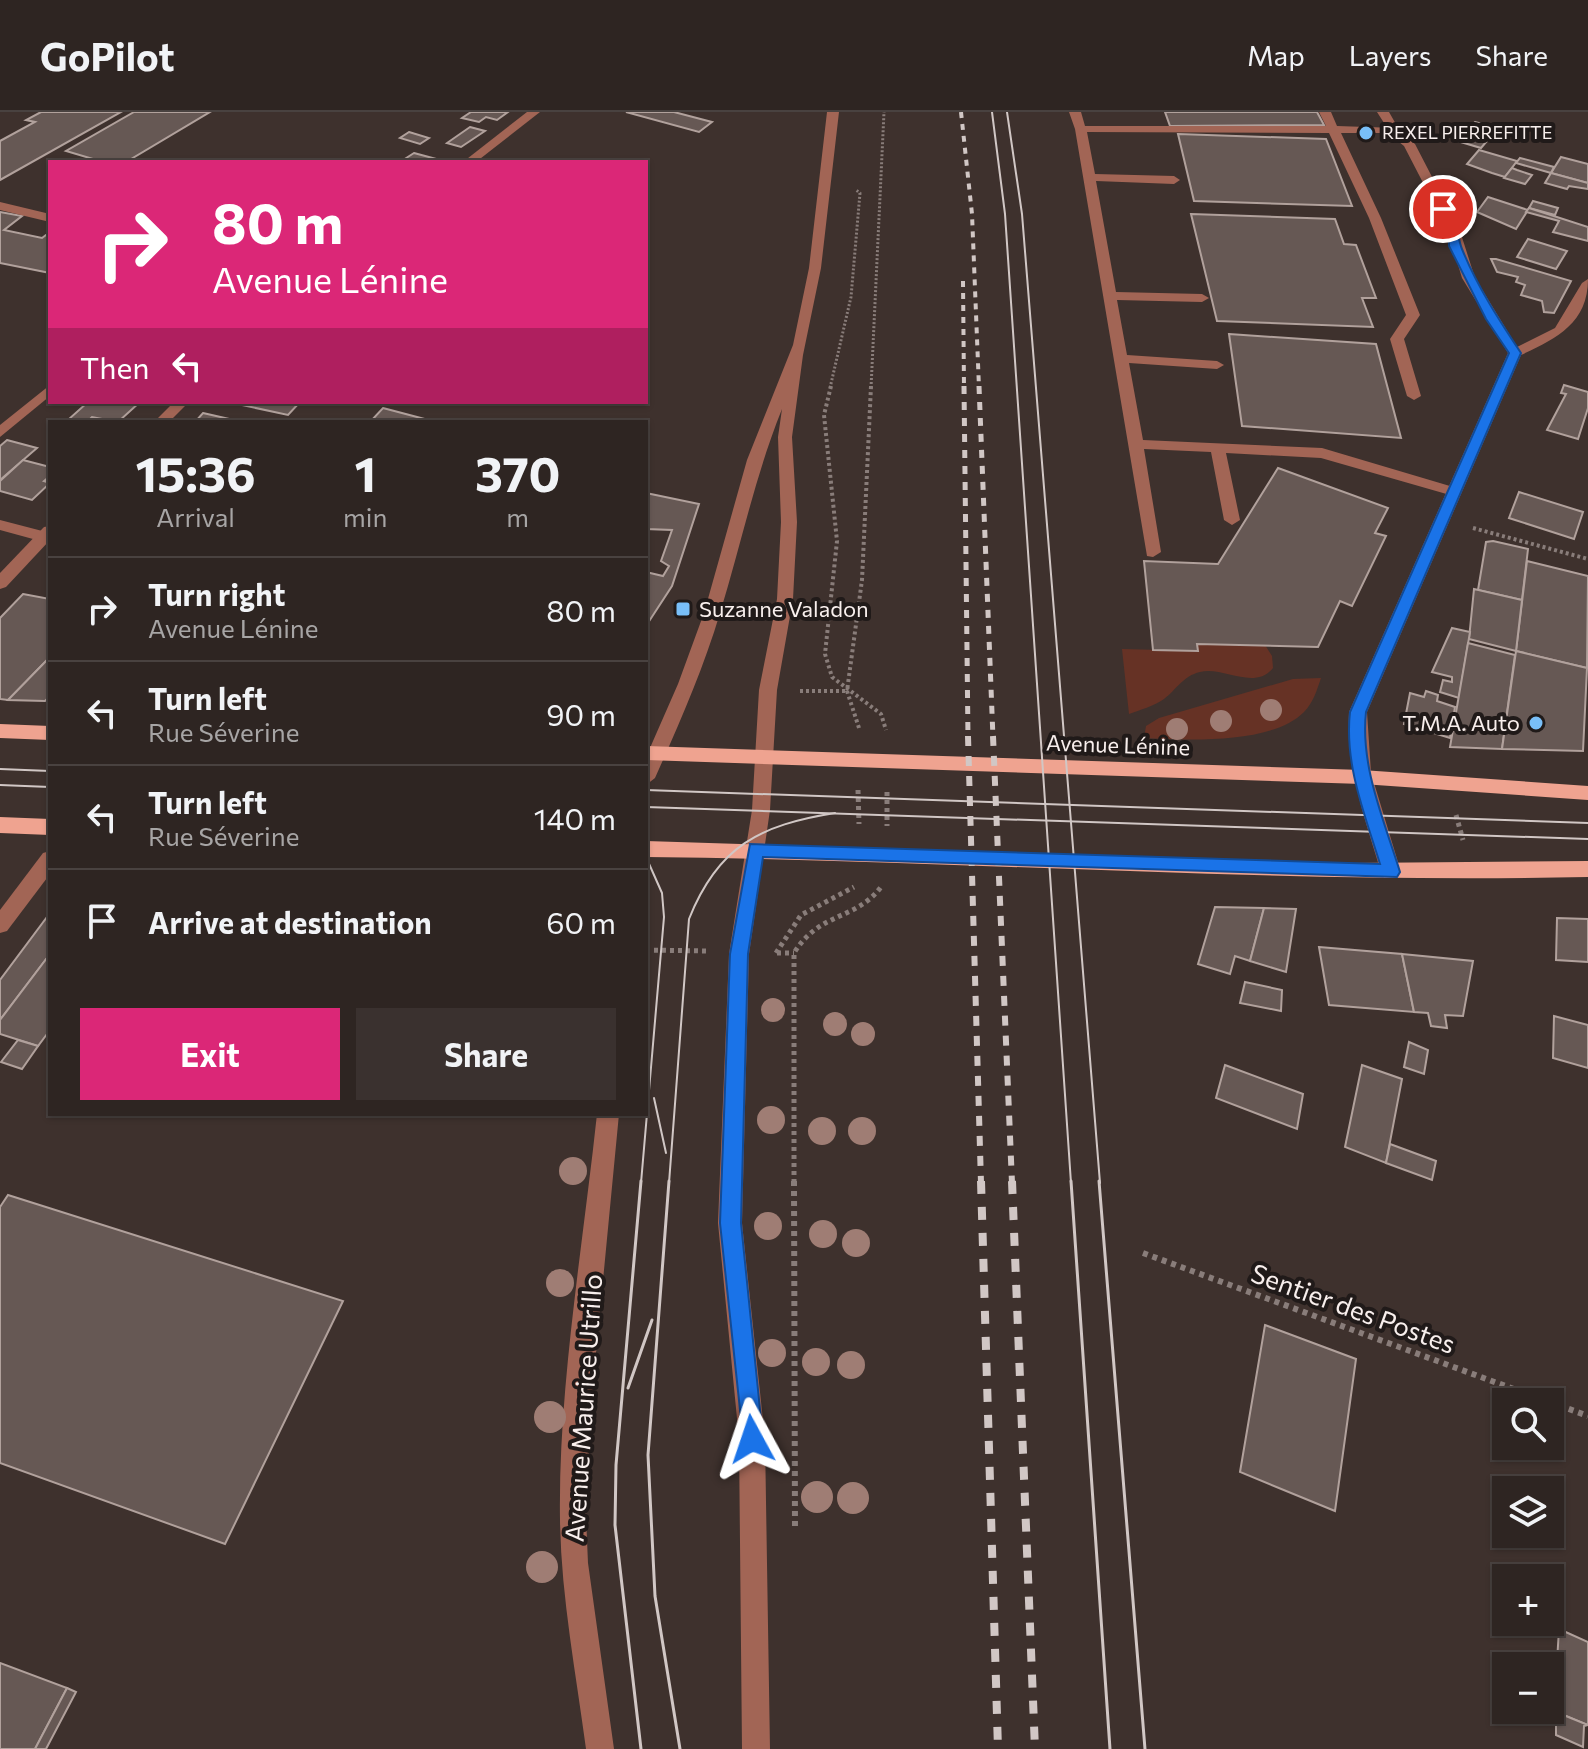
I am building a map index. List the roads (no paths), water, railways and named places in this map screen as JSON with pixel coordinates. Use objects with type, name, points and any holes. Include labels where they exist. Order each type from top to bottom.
[{"type":"main road","points":[[0,731],[48,733]]},
{"type":"main road","name":"Avenue Lénine","points":[[651,753],[1362,777],[1588,793]]},
{"type":"main road","points":[[0,825],[48,827]]},
{"type":"main road","points":[[648,849],[756,849],[1472,874],[1588,869]]},
{"type":"street","points":[[472,160],[534,112]]},
{"type":"street","points":[[756,1749],[752,1439],[730,1235],[739,954],[756,849],[768,690],[785,599],[789,522],[785,437],[796,355],[815,268],[833,112]]},
{"type":"street","points":[[1075,112],[1081,129],[1123,359],[1153,552]]},
{"type":"street","points":[[1325,112],[1413,315],[1397,339],[1414,396]]},
{"type":"street","points":[[1383,112],[1393,130],[1409,144],[1454,231],[1455,246],[1492,319],[1515,353]]},
{"type":"street","points":[[1081,129],[1393,130]]},
{"type":"street","points":[[1090,177],[1174,180]]},
{"type":"street","points":[[0,206],[48,218]]},
{"type":"street","points":[[1391,872],[1362,777],[1355,737],[1358,712],[1515,353],[1560,331],[1588,283]]},
{"type":"street","points":[[1111,296],[1202,298]]},
{"type":"street","points":[[651,753],[712,613],[754,460],[796,355]]},
{"type":"street","points":[[1123,359],[1217,365]]},
{"type":"street","points":[[0,433],[48,391]]},
{"type":"street","points":[[163,420],[180,404]]},
{"type":"street","points":[[1136,444],[1322,453],[1455,492]]},
{"type":"street","points":[[1218,448],[1232,520]]},
{"type":"street","points":[[0,525],[47,534]]},
{"type":"street","points":[[0,583],[47,534]]},
{"type":"street","points":[[0,925],[48,862]]},
{"type":"street","name":"Avenue Maurice Utrillo","points":[[600,1749],[575,1563],[573,1517],[578,1405],[608,1116]]},
{"type":"tram line","points":[[992,112],[1005,214],[1045,804]]},
{"type":"tram line","points":[[1007,112],[1022,214],[1070,805]]},
{"type":"tram line","points":[[0,769],[48,771]]},
{"type":"tram line","points":[[0,785],[48,787]]},
{"type":"tram line","points":[[648,790],[1045,804]]},
{"type":"tram line","points":[[1045,804],[1070,805]]},
{"type":"tram line","points":[[1045,804],[1046,821]]},
{"type":"tram line","points":[[1070,805],[1588,823]]},
{"type":"tram line","points":[[1070,805],[1071,821]]},
{"type":"tram line","points":[[648,807],[833,813]]},
{"type":"tram line","points":[[669,1183],[689,919],[714,873],[745,843],[785,824],[833,813]]},
{"type":"tram line","points":[[833,813],[1046,821]]},
{"type":"tram line","points":[[1046,821],[1071,821]]},
{"type":"tram line","points":[[1046,821],[1071,1183]]},
{"type":"tram line","points":[[1071,821],[1588,839]]},
{"type":"tram line","points":[[1071,821],[1100,1183]]},
{"type":"tram line","points":[[648,862],[662,893],[664,917],[648,1102]]},
{"type":"tram line","points":[[654,1098],[666,1153]]},
{"type":"tram line","points":[[641,1183],[647,1116]]},
{"type":"tram line","points":[[641,1181],[616,1465],[615,1525],[641,1749]]},
{"type":"tram line","points":[[669,1181],[648,1455],[655,1596],[680,1749]]},
{"type":"tram line","points":[[1071,1181],[1110,1749]]},
{"type":"tram line","points":[[1099,1181],[1145,1749]]},
{"type":"tram line","points":[[628,1388],[652,1320]]},
{"type":"railway","points":[[961,112],[972,214],[979,388]]},
{"type":"railway","points":[[963,281],[964,388]]},
{"type":"railway","points":[[964,386],[968,738]]},
{"type":"railway","points":[[979,386],[993,738]]},
{"type":"railway","points":[[968,736],[981,1183]]},
{"type":"railway","points":[[993,736],[1012,1183]]},
{"type":"railway","points":[[981,1181],[998,1749]]},
{"type":"railway","points":[[1012,1181],[1035,1749]]},
{"type":"place","name":"REXEL PIERREFITTE","points":[[1366,133]]},
{"type":"place","name":"Suzanne Valadon","points":[[683,609]]},
{"type":"place","name":"T.M.A. Auto","points":[[1536,723]]}]
